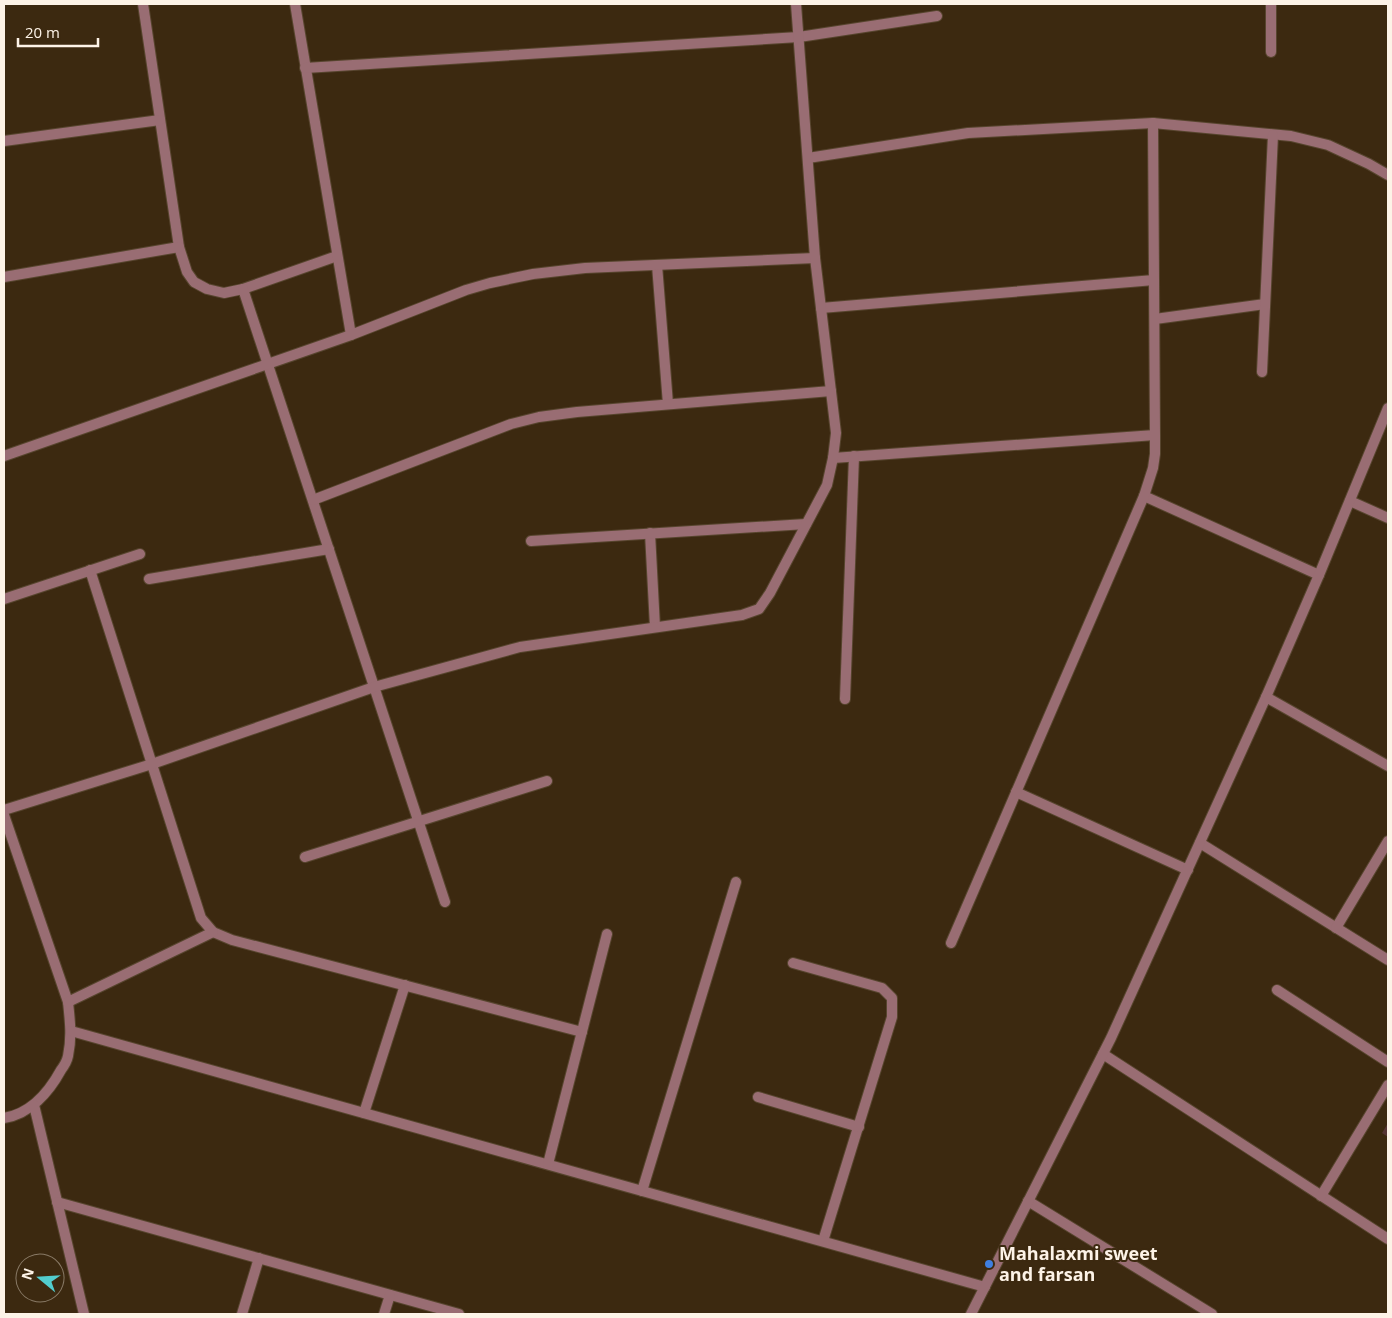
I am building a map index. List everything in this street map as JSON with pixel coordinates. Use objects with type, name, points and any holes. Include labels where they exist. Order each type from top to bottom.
[{"type":"street","points":[[143,4],[179,247],[187,272],[194,282],[207,289],[224,293],[243,289],[337,256]]},
{"type":"street","points":[[295,4],[351,335]]},
{"type":"street","points":[[4,810],[152,764],[374,688],[520,647],[742,615],[759,609],[770,593],[827,485],[836,433],[815,258],[796,4]]},
{"type":"street","points":[[1271,52],[1272,4]]},
{"type":"street","points":[[306,68],[799,37],[937,16]]},
{"type":"street","points":[[4,141],[160,120]]},
{"type":"street","points":[[808,158],[968,133],[1153,123],[1291,136],[1328,146],[1369,164],[1388,175]]},
{"type":"street","points":[[951,943],[1144,496],[1153,468],[1155,435],[1153,123]]},
{"type":"street","points":[[1262,372],[1273,135]]},
{"type":"street","points":[[4,277],[179,247]]},
{"type":"street","points":[[4,456],[351,335],[466,290],[490,283],[533,274],[576,269],[815,258]]},
{"type":"street","points":[[657,265],[668,404]]},
{"type":"street","points":[[821,308],[1154,280]]},
{"type":"street","points":[[243,289],[445,902]]},
{"type":"street","points":[[1154,319],[1265,304]]},
{"type":"street","points":[[313,500],[511,424],[539,418],[577,412],[831,391]]},
{"type":"street","points":[[971,1314],[1103,1054],[1188,870],[1266,698],[1388,408]]},
{"type":"street","points":[[833,458],[1155,435]]},
{"type":"street","points":[[845,698],[854,456]]},
{"type":"street","points":[[1144,496],[1319,575]]},
{"type":"street","points":[[1350,501],[1388,518]]},
{"type":"street","points":[[531,541],[806,524]]},
{"type":"street","points":[[650,533],[655,627]]},
{"type":"street","points":[[150,580],[329,549]]},
{"type":"street","points":[[4,599],[140,554]]},
{"type":"street","points":[[90,570],[201,918],[213,932],[232,940],[582,1032]]},
{"type":"street","points":[[1266,698],[1388,766]]},
{"type":"street","points":[[305,857],[547,781]]},
{"type":"street","points":[[1016,792],[1188,870]]},
{"type":"street","points":[[4,815],[68,1002],[71,1031],[68,1058],[52,1086],[34,1105],[4,1118]]},
{"type":"street","points":[[1336,928],[1388,841]]},
{"type":"street","points":[[1200,843],[1388,960]]},
{"type":"street","points":[[642,1190],[736,882]]},
{"type":"street","points":[[68,1002],[213,932]]},
{"type":"street","points":[[548,1164],[607,934]]},
{"type":"street","points":[[793,963],[882,988],[892,998],[892,1017],[860,1127],[823,1241]]},
{"type":"street","points":[[364,1113],[405,985]]},
{"type":"street","points":[[1277,990],[1388,1062]]},
{"type":"street","points":[[71,1031],[985,1287]]},
{"type":"street","points":[[1103,1054],[1388,1239]]},
{"type":"street","points":[[1322,1196],[1388,1085]]},
{"type":"street","points":[[758,1097],[860,1127]]},
{"type":"street","points":[[34,1105],[84,1314]]},
{"type":"street","points":[[1028,1201],[1212,1314]]},
{"type":"street","points":[[57,1202],[460,1314]]},
{"type":"street","points":[[242,1314],[260,1258]]},
{"type":"street","points":[[384,1314],[390,1295]]},
{"type":"building","points":[[1388,1123],[1388,1137],[1382,1133]]},
{"type":"place","name":"Mahalaxmi sweet and farsan","points":[[989,1264]]}]
